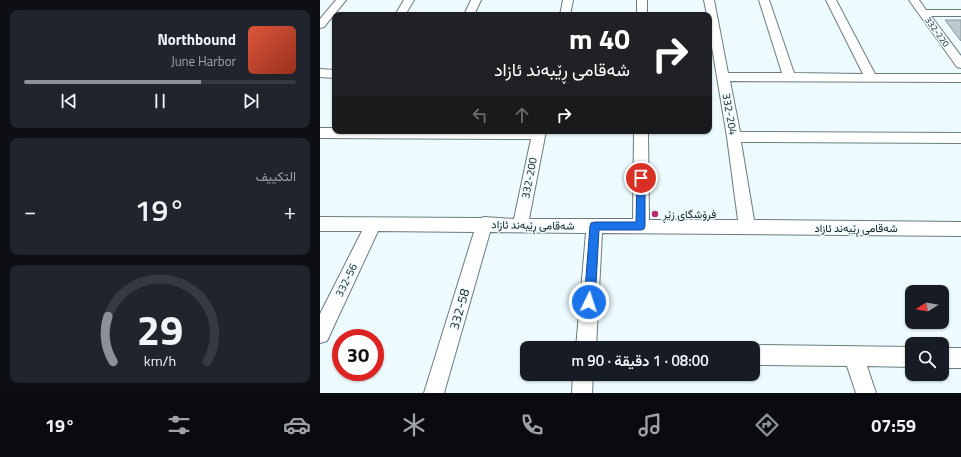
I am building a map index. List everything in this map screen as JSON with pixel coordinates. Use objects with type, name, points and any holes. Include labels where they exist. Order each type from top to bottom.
[{"type":"street","points":[[320,26],[341,0]]},
{"type":"street","points":[[402,12],[409,0]]},
{"type":"street","points":[[470,12],[476,0]]},
{"type":"street","points":[[566,12],[568,0]]},
{"type":"street","points":[[642,0],[642,12]]},
{"type":"street","name":"332-204","points":[[709,0],[711,12]]},
{"type":"street","points":[[764,0],[789,77]]},
{"type":"street","points":[[832,0],[871,77]]},
{"type":"street","name":"332-220","points":[[914,0],[961,64]]},
{"type":"street","points":[[320,9],[333,9]]},
{"type":"street","points":[[923,13],[961,13]]},
{"type":"street","name":"332-204","points":[[712,15],[734,137],[747,228]]},
{"type":"street","points":[[320,26],[332,27]]},
{"type":"street","points":[[320,74],[332,74]]},
{"type":"street","points":[[724,77],[961,78]]},
{"type":"street","points":[[320,133],[332,133]]},
{"type":"street","name":"332-200","points":[[520,225],[538,134]]},
{"type":"street","points":[[641,134],[641,226]]},
{"type":"street","points":[[734,137],[961,138]]},
{"type":"street","name":"شەقامی ڕێبەند ئازاد","points":[[320,224],[484,224],[747,228],[961,229]]},
{"type":"street","name":"332-58","points":[[434,393],[484,224]]},
{"type":"street","name":"332-56","points":[[320,334],[373,225]]},
{"type":"street","points":[[587,341],[595,226]]},
{"type":"street","points":[[760,355],[905,357]]},
{"type":"street","points":[[854,356],[866,393]]},
{"type":"street","points":[[949,358],[961,358]]},
{"type":"street","points":[[582,393],[583,381]]},
{"type":"building","points":[[945,20],[961,20],[961,41]]},
{"type":"place","name":"فرۆشگای زێڕ","points":[[655,214]]},
{"type":"route","points":[[589,302],[595,226],[641,226],[641,178]]}]
